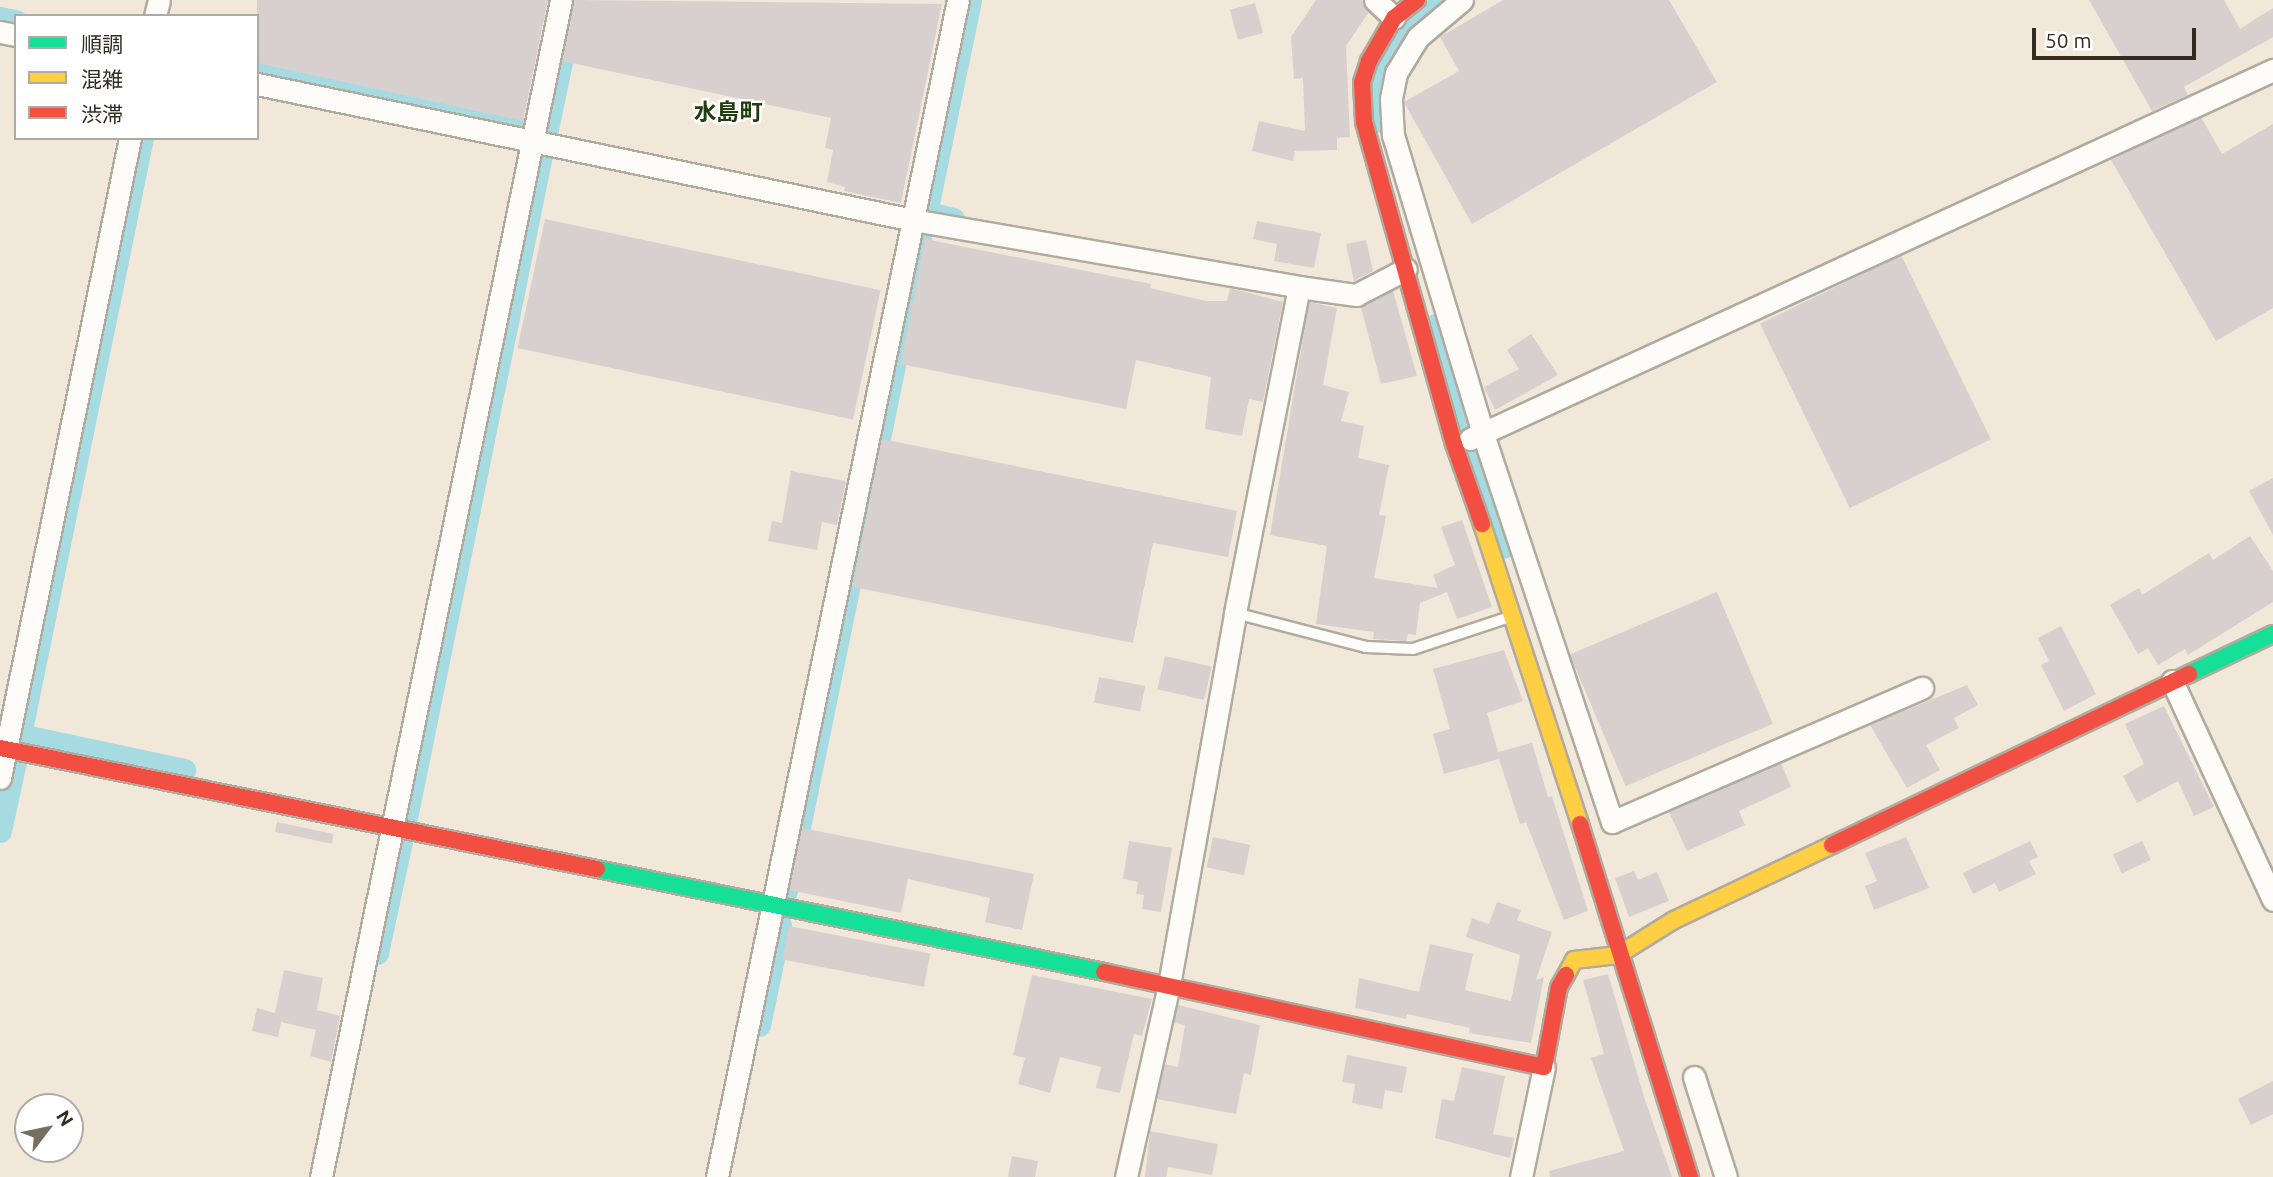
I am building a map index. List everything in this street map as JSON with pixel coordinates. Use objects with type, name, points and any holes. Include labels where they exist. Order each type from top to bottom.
[{"type":"street","points":[[321,1177],[530,141],[561,0]]},
{"type":"street","points":[[717,1177],[958,0]]},
{"type":"street","points":[[1375,0],[1394,18]]},
{"type":"street","points":[[1417,0],[1394,18],[1378,42],[1362,82],[1364,121],[1454,444],[1514,615],[1618,956],[1690,1177]]},
{"type":"street","points":[[1387,70],[1418,37],[1462,0]]},
{"type":"street","points":[[1378,42],[1387,70],[1393,135],[1483,434],[1612,822],[1922,688]]},
{"type":"street","points":[[1454,444],[1483,434],[2273,70]]},
{"type":"street","points":[[259,84],[913,220],[1300,287],[1356,295],[1406,269]]},
{"type":"street","points":[[0,778],[3,749],[130,140]]},
{"type":"street","points":[[1126,1177],[1169,985],[1235,612],[1300,287]]},
{"type":"street","points":[[1521,1177],[1559,987],[1573,960],[1618,956],[1626,946],[1674,920],[2273,634]]},
{"type":"street","points":[[2172,681],[2273,900]]},
{"type":"street","points":[[3,749],[772,908],[1169,985],[1544,1067]]},
{"type":"street","points":[[1694,1077],[1726,1177]]},
{"type":"lane","points":[[1235,612],[1366,647],[1413,649],[1514,615]]},
{"type":"building","points":[[257,0],[548,0],[523,121],[259,63]]},
{"type":"building","points":[[574,0],[942,4],[901,203],[844,191],[845,187],[827,182],[833,150],[825,148],[831,118],[562,61]]},
{"type":"building","points":[[1316,0],[1362,0],[1369,12],[1346,46],[1350,137],[1337,138],[1337,150],[1295,151],[1293,161],[1252,151],[1259,121],[1305,131],[1303,78],[1294,79],[1291,37]]},
{"type":"building","points":[[1503,0],[1669,0],[1717,82],[1472,224],[1404,102],[1459,71],[1440,37]]},
{"type":"building","points":[[2089,0],[2224,0],[2240,29],[2273,8],[2273,37],[2184,87],[2188,95],[2152,111]]},
{"type":"building","points":[[1255,3],[1263,33],[1238,40],[1230,10]]},
{"type":"building","points":[[2201,117],[2222,154],[2273,124],[2273,308],[2216,341],[2111,160]]},
{"type":"building","points":[[545,219],[881,290],[853,419],[518,348]]},
{"type":"building","points":[[1257,221],[1321,233],[1314,268],[1274,261],[1277,244],[1253,239]]},
{"type":"building","points":[[925,239],[1151,284],[1150,288],[1206,301],[1227,301],[1230,288],[1283,302],[1263,402],[1249,399],[1242,436],[1205,429],[1211,377],[1136,360],[1126,409],[901,364]]},
{"type":"building","points":[[1366,240],[1373,271],[1354,281],[1346,244]]},
{"type":"building","points":[[1901,255],[1991,439],[1850,508],[1760,324]]},
{"type":"building","points":[[1393,291],[1417,376],[1381,384],[1361,307]]},
{"type":"building","points":[[1309,302],[1337,308],[1323,385],[1349,392],[1341,421],[1364,426],[1358,458],[1389,465],[1379,515],[1386,516],[1374,578],[1438,588],[1433,575],[1455,565],[1441,527],[1462,520],[1492,607],[1457,619],[1447,592],[1420,603],[1416,635],[1408,634],[1406,641],[1373,639],[1374,632],[1316,624],[1327,546],[1270,535]]},
{"type":"building","points":[[1531,334],[1558,375],[1495,410],[1484,387],[1519,369],[1507,350]]},
{"type":"building","points":[[882,439],[1237,511],[1228,557],[1153,543],[1133,643],[853,587]]},
{"type":"building","points":[[791,471],[846,481],[837,525],[822,522],[817,550],[768,541],[772,521],[782,523]]},
{"type":"building","points":[[2273,478],[2273,535],[2249,491]]},
{"type":"building","points":[[2250,536],[2273,571],[2273,602],[2188,655],[2185,649],[2158,665],[2148,648],[2138,654],[2110,605],[2139,588],[2142,595],[2209,553],[2213,560]]},
{"type":"building","points":[[1717,592],[1773,724],[1626,786],[1570,655]]},
{"type":"building","points":[[2061,626],[2096,694],[2064,711],[2041,665],[2049,661],[2038,638]]},
{"type":"building","points":[[1504,650],[1523,701],[1487,713],[1498,752],[1532,743],[1548,797],[1552,796],[1588,911],[1564,920],[1526,822],[1520,824],[1499,759],[1444,774],[1433,734],[1450,729],[1433,669]]},
{"type":"building","points":[[1165,656],[1212,667],[1204,700],[1157,689]]},
{"type":"building","points":[[1099,677],[1145,686],[1140,711],[1094,703]]},
{"type":"building","points":[[1967,685],[1978,705],[1954,718],[1959,728],[1926,745],[1940,770],[1907,788],[1870,725]]},
{"type":"building","points":[[2164,706],[2214,807],[2194,816],[2178,781],[2137,803],[2123,776],[2144,764],[2125,724]]},
{"type":"building","points":[[1781,763],[1791,787],[1739,811],[1745,825],[1687,851],[1669,812]]},
{"type":"building","points":[[277,822],[334,834],[332,844],[275,832]]},
{"type":"building","points":[[802,828],[1034,874],[1022,930],[985,922],[990,898],[908,879],[901,913],[789,890]]},
{"type":"building","points":[[1213,837],[1250,845],[1244,875],[1207,867]]},
{"type":"building","points":[[1906,837],[1929,888],[1874,910],[1865,886],[1877,881],[1865,853]]},
{"type":"building","points":[[1129,841],[1172,848],[1161,912],[1142,909],[1144,895],[1136,894],[1138,882],[1123,879]]},
{"type":"building","points":[[2030,841],[2038,857],[2029,861],[2036,874],[1999,892],[1995,883],[1973,894],[1963,873]]},
{"type":"building","points":[[2142,841],[2151,860],[2122,874],[2113,855]]},
{"type":"building","points":[[1634,871],[1638,880],[1657,872],[1669,901],[1629,917],[1615,878]]},
{"type":"building","points":[[1497,902],[1521,910],[1517,920],[1552,932],[1536,980],[1544,977],[1531,1043],[1469,1033],[1470,1028],[1407,1014],[1406,1019],[1355,1008],[1359,978],[1419,992],[1430,944],[1473,954],[1465,990],[1511,1001],[1520,955],[1466,937],[1472,918],[1489,924]]},
{"type":"building","points":[[789,926],[930,953],[924,987],[783,959]]},
{"type":"building","points":[[284,970],[323,978],[317,1010],[340,1016],[331,1062],[310,1056],[316,1030],[281,1022],[278,1037],[252,1031],[257,1008],[275,1013]]},
{"type":"building","points":[[1608,974],[1645,1100],[1672,1177],[1550,1177],[1549,1171],[1624,1151],[1591,1058],[1604,1054],[1583,980]]},
{"type":"building","points":[[1032,975],[1152,999],[1142,1036],[1134,1034],[1120,1093],[1096,1088],[1101,1067],[1060,1057],[1050,1093],[1018,1084],[1025,1058],[1013,1055]]},
{"type":"building","points":[[1178,1005],[1260,1025],[1251,1075],[1244,1073],[1236,1114],[1157,1099],[1165,1064],[1178,1067],[1185,1025],[1174,1023]]},
{"type":"building","points":[[1347,1055],[1407,1067],[1402,1093],[1385,1090],[1382,1109],[1352,1103],[1355,1084],[1342,1082]]},
{"type":"building","points":[[1462,1067],[1505,1076],[1493,1134],[1514,1138],[1510,1158],[1435,1138],[1442,1099],[1454,1101]]},
{"type":"building","points":[[2273,1081],[2273,1114],[2251,1125],[2238,1099]]},
{"type":"building","points":[[1150,1131],[1218,1144],[1212,1175],[1168,1167],[1166,1177],[1145,1177]]},
{"type":"building","points":[[1012,1156],[1038,1161],[1035,1177],[1008,1177]]},
{"type":"waterway","points":[[546,134],[574,0]]},
{"type":"waterway","points":[[953,219],[926,213],[970,0]]},
{"type":"waterway","points":[[1375,121],[1374,104],[1387,52],[1401,32],[1438,0]]},
{"type":"waterway","points":[[0,18],[14,21]]},
{"type":"waterway","points":[[259,71],[519,128]]},
{"type":"waterway","points":[[142,140],[20,735],[184,770]]},
{"type":"waterway","points":[[406,818],[541,155]]},
{"type":"waterway","points":[[786,891],[920,239]]},
{"type":"waterway","points":[[1435,325],[1504,546]]},
{"type":"waterway","points":[[0,831],[16,757]]},
{"type":"waterway","points":[[377,953],[402,836]]},
{"type":"waterway","points":[[759,1025],[780,925]]},
{"type":"traffic: fast","points":[[2189,674],[2273,634]]},
{"type":"traffic: fast","points":[[597,869],[1104,972]]},
{"type":"traffic: slow","points":[[1482,524],[1580,824]]},
{"type":"traffic: slow","points":[[1566,975],[1574,960],[1618,955],[1674,920],[1832,845]]},
{"type":"traffic: jam","points":[[1417,0],[1394,18],[1369,61],[1362,82],[1364,122],[1454,444],[1482,524]]},
{"type":"traffic: jam","points":[[1832,845],[2189,674]]},
{"type":"traffic: jam","points":[[0,748],[597,869]]},
{"type":"traffic: jam","points":[[1580,824],[1690,1177]]},
{"type":"traffic: jam","points":[[1104,972],[1544,1067],[1559,987],[1566,975]]},
{"type":"district","name":"水島町","points":[[728,112]]}]
